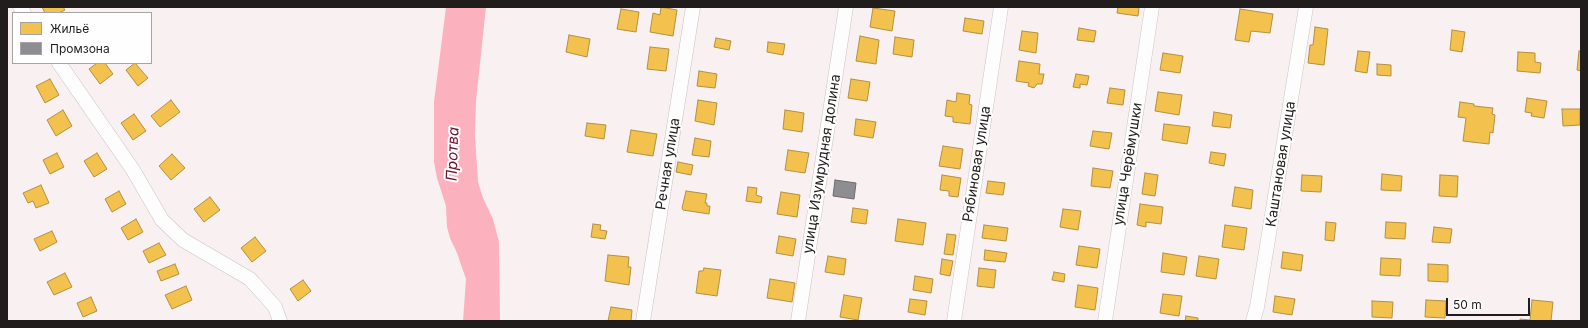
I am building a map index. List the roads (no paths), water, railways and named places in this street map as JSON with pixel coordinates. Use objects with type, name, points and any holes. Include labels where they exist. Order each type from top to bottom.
[{"type":"street","name":"Речная улица","points":[[643,321],[693,7]]},
{"type":"street","name":"улица Изумрудная долина","points":[[798,321],[846,7]]},
{"type":"street","name":"Рябиновая улица","points":[[954,321],[1001,7]]},
{"type":"street","name":"улица Черёмушки","points":[[1105,321],[1152,7]]},
{"type":"street","name":"Каштановая улица","points":[[1254,321],[1306,7]]},
{"type":"street","points":[[60,64],[133,170],[162,220],[183,240],[250,279],[275,307],[280,321]]},
{"type":"water","name":"Протва","points":[[446,7],[486,7],[476,101],[475,136],[478,182],[483,198],[493,219],[499,242],[500,321],[463,321],[466,279],[450,238],[447,227],[446,206],[437,178],[434,162],[434,102]]}]
